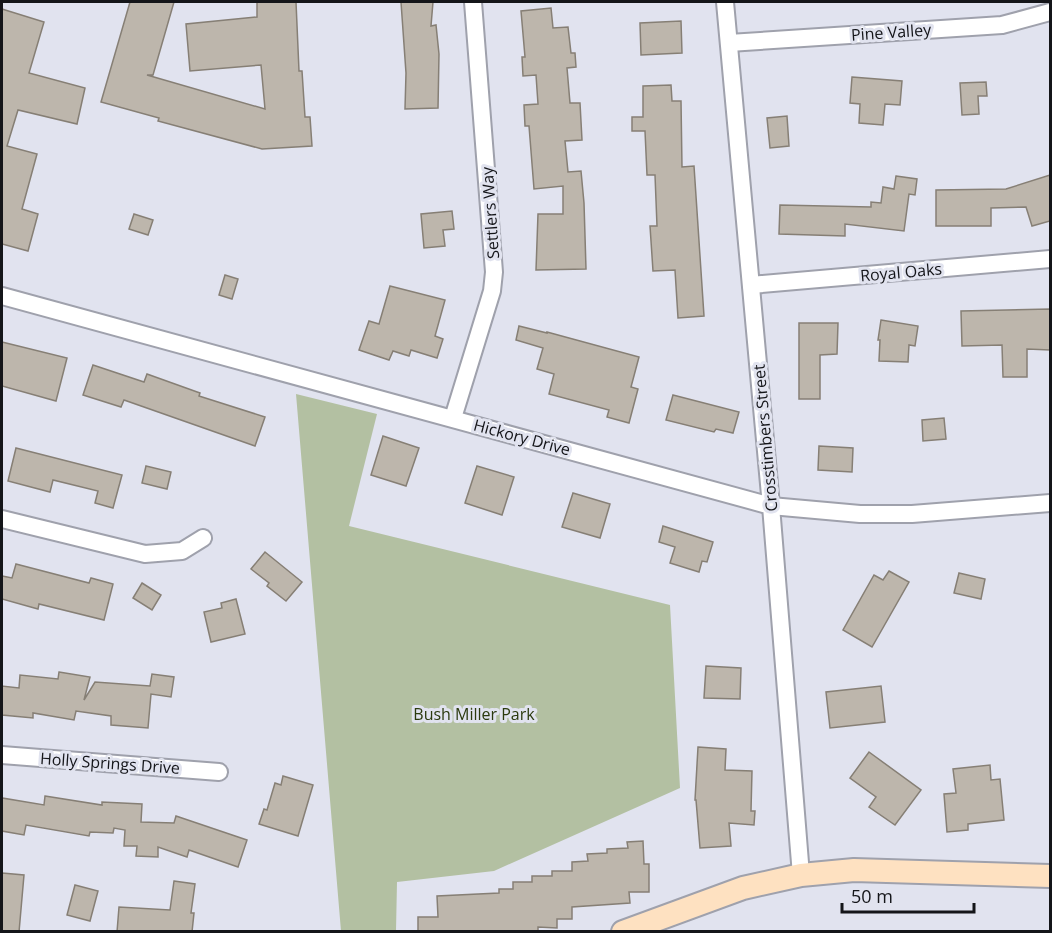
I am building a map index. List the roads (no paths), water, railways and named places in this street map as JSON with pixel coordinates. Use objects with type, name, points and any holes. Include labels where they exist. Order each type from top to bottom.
[{"type":"street","name":"Settlers Way","points":[[453,418],[492,291],[494,272],[473,2]]},
{"type":"street","name":"Crosstimbers Street","points":[[725,2],[771,506],[801,875]]},
{"type":"street","name":"Pine Valley","points":[[729,43],[1002,25],[1050,12]]},
{"type":"street","name":"Royal Oaks","points":[[751,285],[1050,259]]},
{"type":"street","name":"Hickory Drive","points":[[2,296],[771,506],[860,514],[912,514],[1050,503]]},
{"type":"street","points":[[2,519],[145,554],[182,551],[202,538]]},
{"type":"street","name":"Holly Springs Drive","points":[[2,755],[219,772]]},
{"type":"street","points":[[624,932],[743,888],[801,875],[854,870],[1050,876]]},
{"type":"park label","name":"Bush Miller Park","points":[[474,714]]}]
